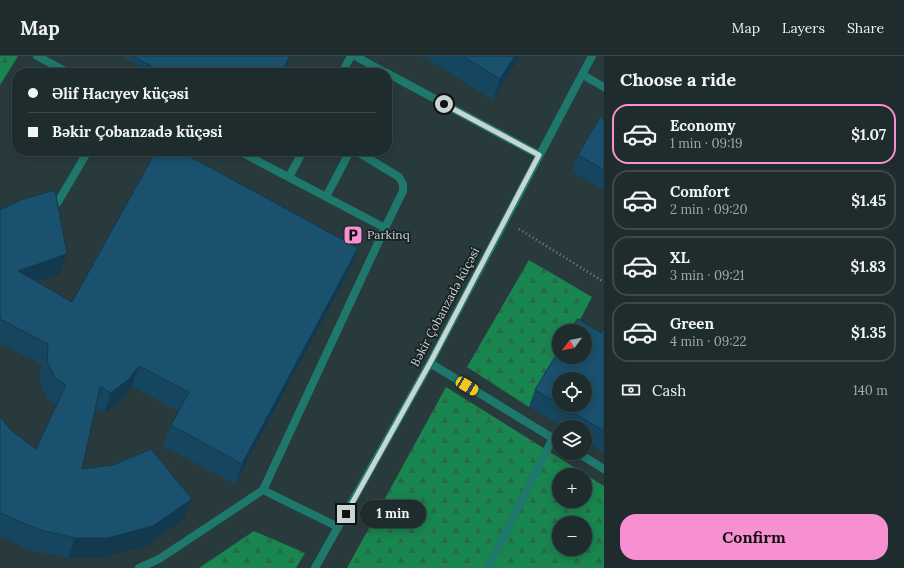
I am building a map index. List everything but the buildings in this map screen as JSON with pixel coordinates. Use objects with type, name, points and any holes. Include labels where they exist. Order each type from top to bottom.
[{"type":"street","points":[[37,56],[60,68]]},
{"type":"street","points":[[345,68],[351,56]]},
{"type":"street","points":[[356,56],[375,68]]},
{"type":"street","name":"Bəkir Çobanzadə küçəsi","points":[[315,568],[430,363],[592,56]]},
{"type":"street","points":[[583,75],[604,87]]},
{"type":"street","points":[[392,78],[539,155]]},
{"type":"street","points":[[58,202],[85,156]]},
{"type":"street","points":[[249,156],[385,228]]},
{"type":"street","points":[[289,177],[300,156]]},
{"type":"street","points":[[326,197],[347,156]]},
{"type":"street","points":[[139,568],[158,559],[263,490],[403,191],[403,184],[399,177],[364,156]]},
{"type":"street","points":[[430,363],[552,438]]},
{"type":"street","points":[[488,568],[552,448]]},
{"type":"street","points":[[589,460],[604,469]]},
{"type":"street","points":[[263,490],[338,527]]},
{"type":"path","points":[[505,221],[604,282]]},
{"type":"green space","points":[[0,56],[18,56],[0,85]]},
{"type":"green space","points":[[529,260],[592,297],[578,324],[552,324],[552,364],[554,364],[529,407],[467,367]]},
{"type":"green space","points":[[446,387],[552,453],[552,460],[563,460],[575,468],[552,468],[552,508],[592,508],[592,478],[604,486],[604,568],[347,568]]},
{"type":"green space","points":[[254,531],[305,553],[296,568],[199,568]]},
{"type":"place","name":"Parkinq","points":[[353,235]]},
{"type":"route","points":[[346,514],[430,363],[539,155],[444,104]]}]
